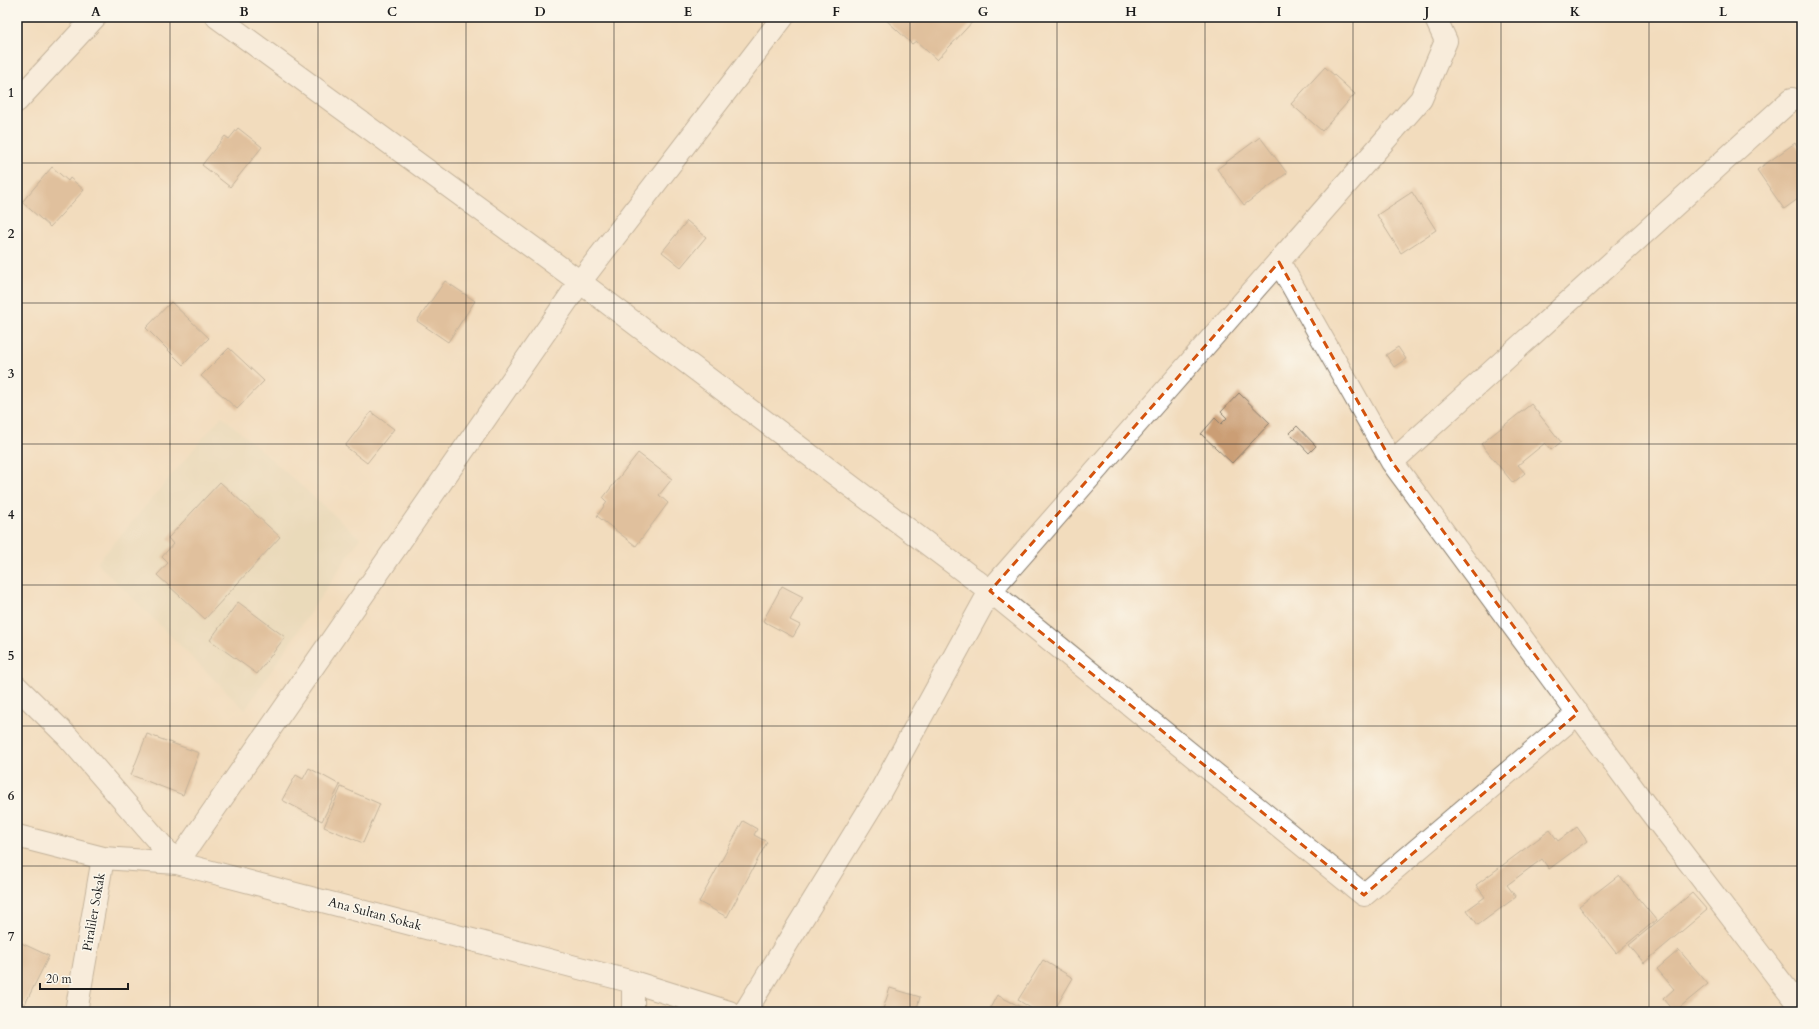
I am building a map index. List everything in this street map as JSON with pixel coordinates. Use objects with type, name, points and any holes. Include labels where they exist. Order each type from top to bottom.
[{"type":"street","points":[[17,101],[95,17]]},
{"type":"street","points":[[217,17],[580,282],[990,591],[1364,895],[1578,713]]},
{"type":"street","points":[[17,687],[68,737],[177,863],[580,282],[783,17]]},
{"type":"street","points":[[745,1012],[880,792],[990,591],[1421,99],[1446,41],[1435,17]]},
{"type":"street","points":[[1392,462],[1799,101]]},
{"type":"street","points":[[1278,262],[1392,462],[1643,802],[1802,1008],[1793,1012]]},
{"type":"street","name":"Ana Sultan Sokak","points":[[17,836],[103,858],[177,863],[633,982],[729,1012]]},
{"type":"street","name":"Piraliler Sokak","points":[[76,1012],[103,858]]},
{"type":"street","points":[[633,982],[633,1012]]},
{"type":"highlighted area","points":[[1279,262],[1392,462],[1578,713],[1364,895],[990,591]]},
{"type":"shaded area","points":[[222,416],[360,538],[245,710],[97,563]]},
{"type":"building","points":[[883,17],[977,17],[937,60],[916,41],[912,44]]},
{"type":"building","points":[[1253,17],[1266,17],[1260,24]]},
{"type":"building","points":[[1325,67],[1355,94],[1322,131],[1291,104]]},
{"type":"building","points":[[238,128],[262,147],[230,187],[202,165],[225,136],[229,139]]},
{"type":"building","points":[[1260,137],[1287,173],[1244,205],[1217,169]]},
{"type":"building","points":[[1795,143],[1802,153],[1802,196],[1784,209],[1757,170]]},
{"type":"building","points":[[52,167],[68,181],[70,178],[84,190],[50,227],[22,202]]},
{"type":"building","points":[[1412,192],[1436,230],[1401,253],[1377,215]]},
{"type":"building","points":[[687,221],[706,237],[681,267],[662,252]]},
{"type":"building","points":[[445,281],[475,301],[448,342],[417,321]]},
{"type":"building","points":[[171,302],[209,338],[183,365],[146,328]]},
{"type":"building","points":[[1398,347],[1406,359],[1394,367],[1386,355]]},
{"type":"building","points":[[229,348],[264,381],[237,409],[201,376]]},
{"type":"building","points":[[1239,393],[1270,423],[1232,463],[1201,434],[1215,418],[1221,424],[1227,418],[1221,412]]},
{"type":"building","points":[[1531,404],[1561,442],[1551,450],[1545,443],[1518,465],[1525,473],[1513,483],[1481,444]]},
{"type":"building","points":[[371,412],[394,429],[367,463],[345,446]]},
{"type":"building","points":[[1297,426],[1316,446],[1309,453],[1290,433]]},
{"type":"building","points":[[638,453],[672,479],[659,495],[668,503],[636,546],[597,516],[607,502],[603,498]]},
{"type":"building","points":[[220,482],[280,537],[205,619],[157,575],[168,563],[162,557],[173,544],[168,538]]},
{"type":"building","points":[[782,586],[803,597],[790,620],[800,625],[793,637],[763,621]]},
{"type":"building","points":[[238,602],[285,637],[257,674],[210,640]]},
{"type":"building","points":[[147,734],[199,753],[183,795],[131,775]]},
{"type":"building","points":[[309,768],[340,785],[322,821],[282,800],[296,775],[303,779]]},
{"type":"building","points":[[341,787],[380,804],[363,843],[324,827]]},
{"type":"building","points":[[743,821],[757,829],[754,835],[767,842],[727,917],[699,902]]},
{"type":"building","points":[[1577,827],[1587,841],[1549,869],[1542,859],[1507,885],[1516,897],[1478,925],[1467,910],[1485,897],[1476,885],[1550,830],[1558,841]]},
{"type":"building","points":[[1619,875],[1656,920],[1616,953],[1579,906]]},
{"type":"building","points":[[1692,893],[1707,910],[1644,963],[1629,945]]},
{"type":"building","points":[[17,941],[49,956],[25,1004],[17,1000]]},
{"type":"building","points":[[1679,950],[1708,984],[1674,1012],[1663,999],[1674,989],[1657,969]]},
{"type":"building","points":[[1043,960],[1073,978],[1053,1012],[1037,1012],[1018,1000]]},
{"type":"building","points":[[890,988],[920,997],[916,1012],[882,1012]]},
{"type":"building","points":[[997,995],[1031,1012],[988,1012]]}]
